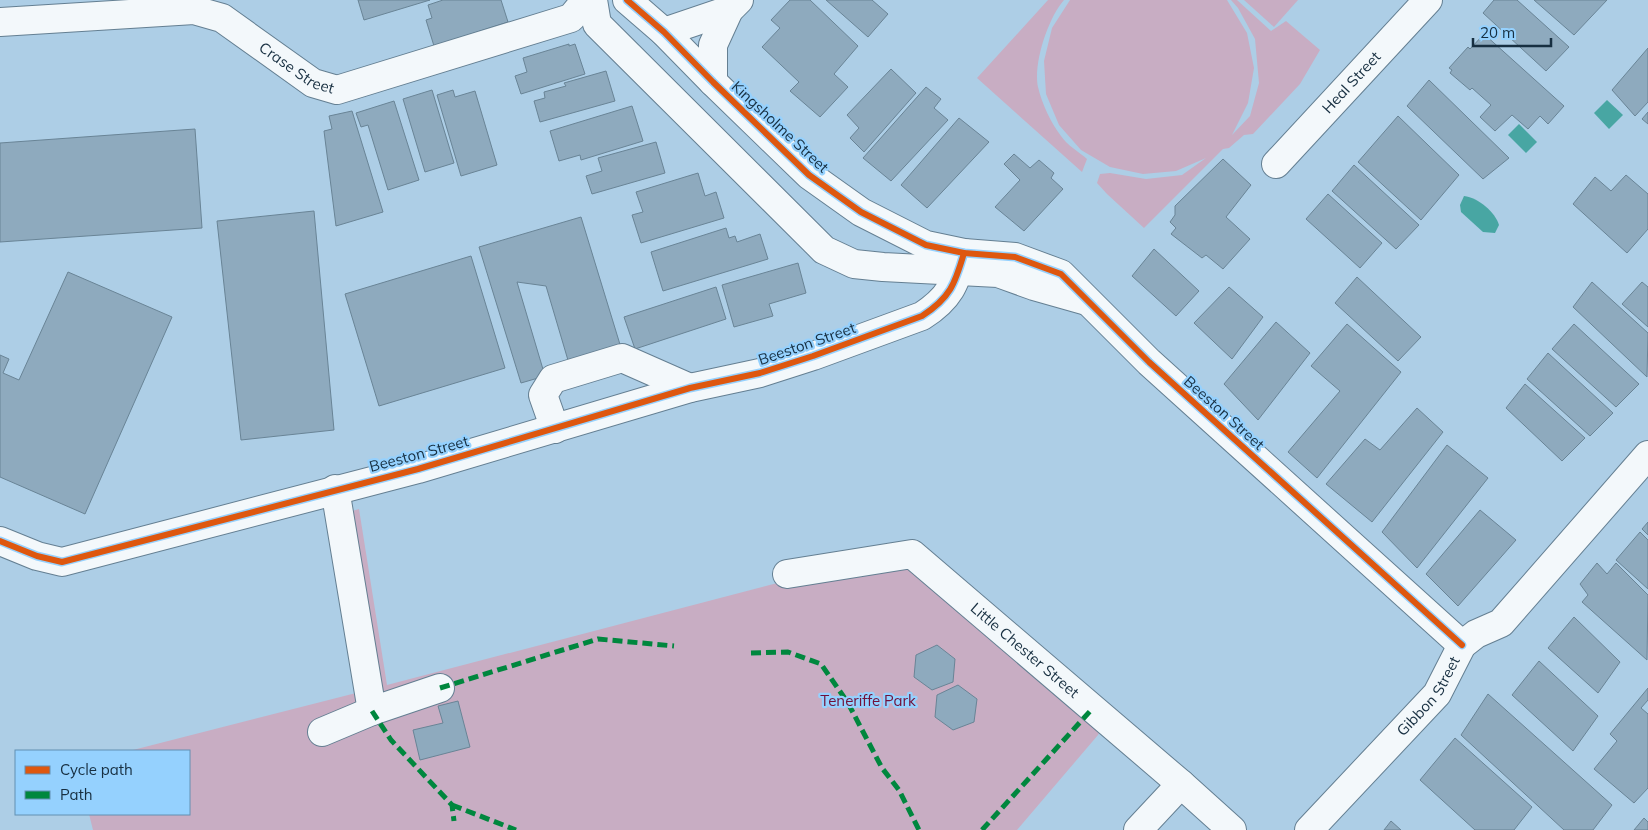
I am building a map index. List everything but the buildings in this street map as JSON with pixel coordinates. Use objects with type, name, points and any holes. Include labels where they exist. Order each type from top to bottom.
[{"type":"street","name":"Crase Street","points":[[0,22],[194,10],[222,18],[313,83],[337,90],[570,18],[586,0]]},
{"type":"street","points":[[593,0],[597,24],[824,250],[854,264],[883,267],[961,262]]},
{"type":"street","name":"Kingsholme Street","points":[[627,0],[664,32],[712,82],[809,175],[861,212],[961,262]]},
{"type":"street","name":"Heal Street","points":[[1276,164],[1428,0]]},
{"type":"street","points":[[664,32],[734,5]]},
{"type":"street","points":[[712,82],[713,45],[734,5]]},
{"type":"street","name":"Beeston Street","points":[[0,541],[37,556],[62,562],[418,469],[690,388],[760,373],[813,356],[922,316],[938,306],[950,291],[961,262],[1088,302],[1149,362],[1462,645]]},
{"type":"street","points":[[555,428],[543,395],[553,379],[622,358],[690,388]]},
{"type":"street","name":"Gibbon Street","points":[[1309,830],[1437,694],[1462,645],[1476,634],[1501,623],[1648,455]]},
{"type":"street","points":[[335,490],[372,711]]},
{"type":"street","name":"Little Chester Street","points":[[787,574],[912,554],[1181,784],[1232,830]]},
{"type":"street","points":[[322,732],[372,711],[440,688]]},
{"type":"street","points":[[1138,830],[1181,784]]},
{"type":"green space","points":[[1048,0],[1064,0],[1052,18],[1043,42],[1038,66],[1038,87],[1044,107],[1057,131],[1066,142],[1087,159],[1082,172],[977,78]]},
{"type":"green space","points":[[1070,0],[1227,0],[1247,33],[1254,68],[1248,103],[1232,135],[1250,116],[1259,83],[1255,39],[1238,8],[1231,0],[1237,0],[1271,31],[1286,21],[1320,50],[1300,84],[1253,134],[1244,135],[1229,148],[1223,149],[1144,228],[1097,183],[1100,174],[1110,173],[1146,179],[1182,175],[1206,158],[1176,171],[1143,174],[1110,167],[1081,150],[1059,125],[1046,94],[1044,61],[1052,28]]},
{"type":"green space","points":[[1244,0],[1298,0],[1274,27]]},
{"type":"green space","name":"Teneriffe Park","points":[[359,509],[387,685],[785,581],[904,565],[1105,720],[1098,735],[1017,830],[93,830],[89,815],[190,815],[190,750],[133,750],[360,692],[329,518]]},
{"type":"shaded area","points":[[1607,100],[1623,115],[1609,129],[1594,113]]},
{"type":"shaded area","points":[[1519,124],[1537,142],[1526,153],[1508,135]]},
{"type":"shaded area","points":[[1464,196],[1481,203],[1494,215],[1499,225],[1495,233],[1483,232],[1461,212],[1460,205]]},
{"type":"marked path","points":[[440,688],[598,639],[674,646]]},
{"type":"marked path","points":[[751,653],[788,652],[821,664],[848,703],[882,768],[899,790],[919,830]]},
{"type":"marked path","points":[[982,830],[1093,708]]},
{"type":"marked path","points":[[372,711],[391,740],[452,805],[454,821]]},
{"type":"marked path","points":[[452,805],[516,830]]},
{"type":"cycle path","points":[[627,0],[664,32],[809,175],[861,212],[926,245],[964,253],[1015,257],[1061,274],[1149,362],[1462,645]]},
{"type":"cycle path","points":[[0,541],[37,556],[62,562],[418,469],[690,388],[760,373],[813,356],[922,316],[939,303],[950,289],[958,273],[964,253]]}]
